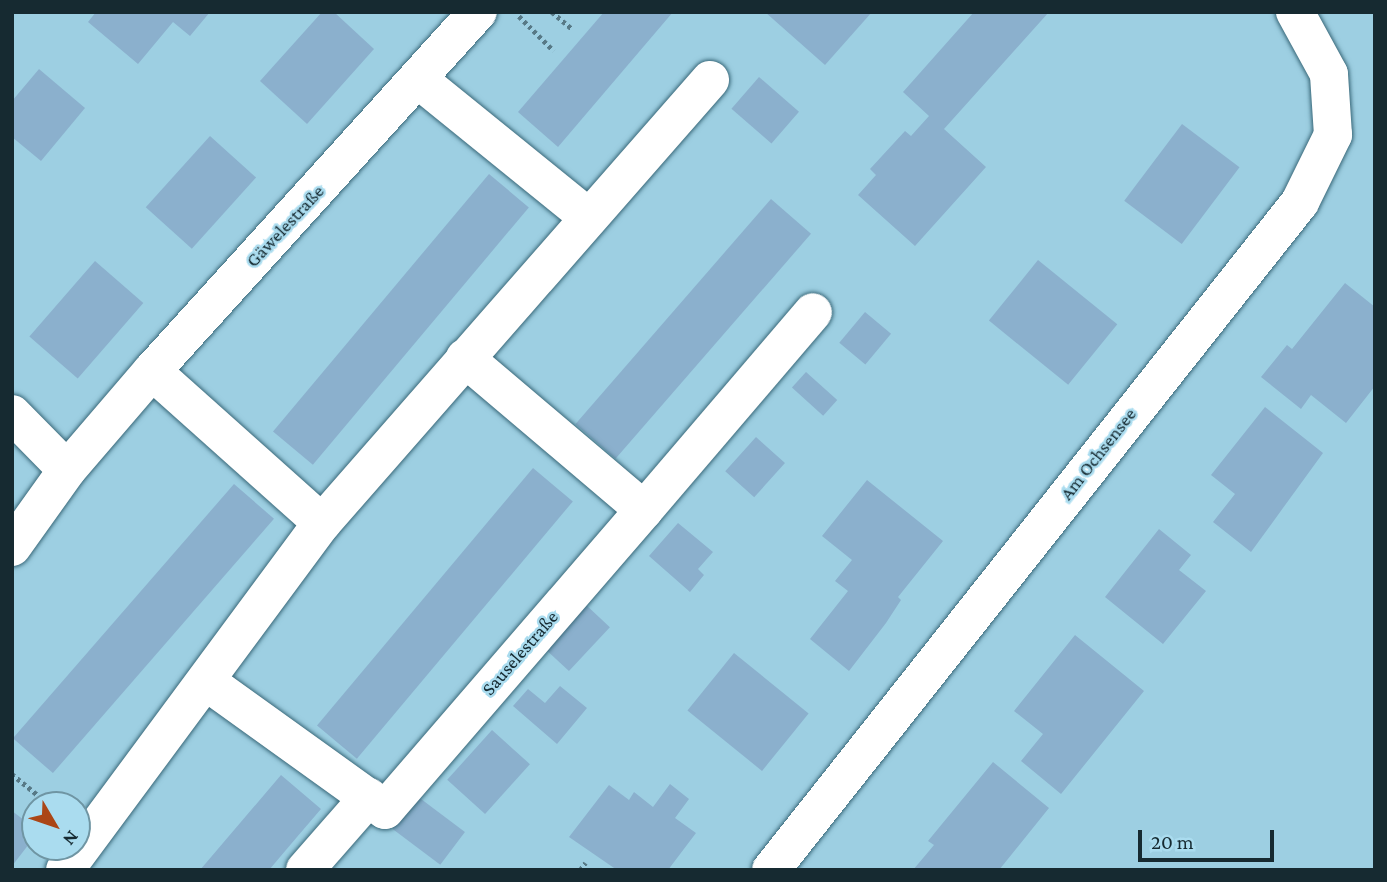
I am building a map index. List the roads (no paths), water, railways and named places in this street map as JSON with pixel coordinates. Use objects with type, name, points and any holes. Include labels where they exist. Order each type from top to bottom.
[{"type":"street","name":"Gäwelestraße","points":[[12,547],[67,470],[152,372],[478,12]]},
{"type":"street","name":"Am Ochsensee","points":[[771,870],[1300,202],[1333,135],[1329,74],[1295,12]]},
{"type":"street","points":[[419,80],[588,217]]},
{"type":"street","points":[[65,870],[87,835],[207,682],[322,523],[710,80]]},
{"type":"street","points":[[465,358],[645,510],[813,312]]},
{"type":"street","points":[[152,372],[322,523]]},
{"type":"street","points":[[12,414],[67,470]]},
{"type":"street","name":"Sauselestraße","points":[[369,797],[385,810],[645,510]]},
{"type":"street","points":[[207,682],[369,797],[305,870]]}]
